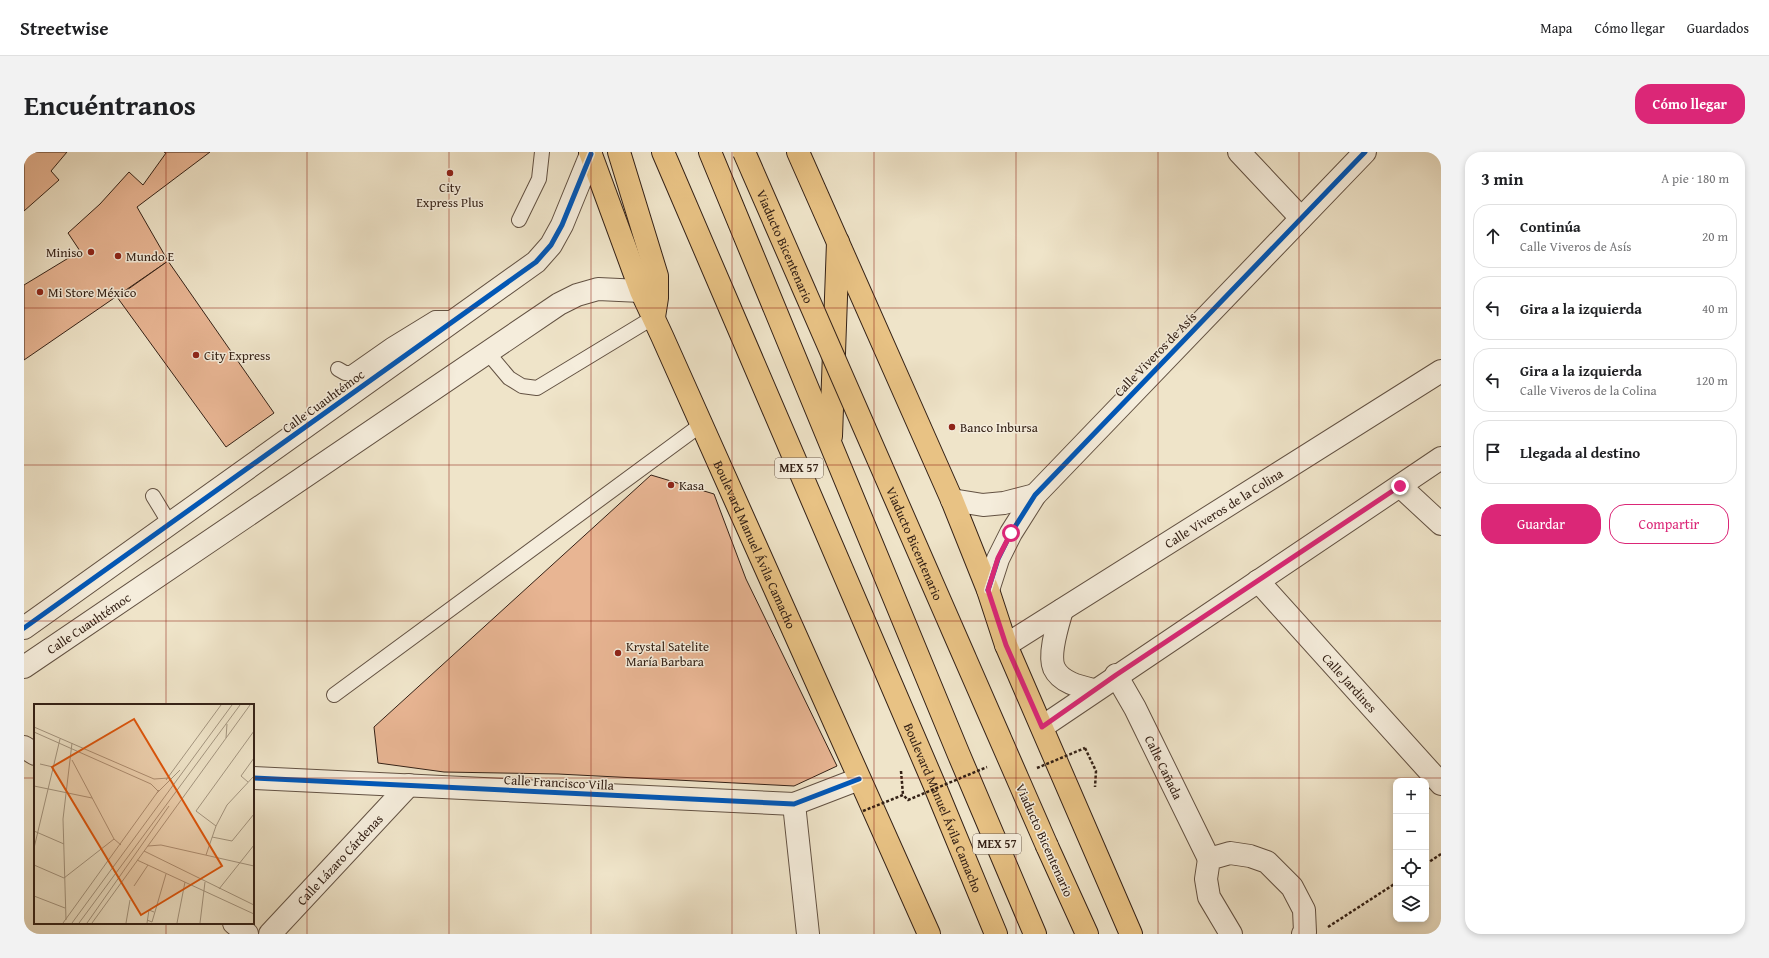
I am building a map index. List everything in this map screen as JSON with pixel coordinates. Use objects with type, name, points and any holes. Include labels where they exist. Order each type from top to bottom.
[{"type":"main road","points":[[619,152],[657,276],[657,298],[654,317]]},
{"type":"main road","name":"Boulevard Manuel Ávila Camacho","points":[[663,152],[931,777],[996,934]]},
{"type":"main road","name":"MEX 57","points":[[710,152],[959,755],[1035,934]]},
{"type":"main road","name":"Viaducto Bicentenario","points":[[744,152],[985,707],[1086,934]]},
{"type":"main road","points":[[798,152],[952,500],[988,590],[1006,645],[1131,934]]},
{"type":"main road","name":"Boulevard Manuel Ávila Camacho","points":[[590,153],[641,291],[702,424],[929,934]]},
{"type":"main road","points":[[830,443],[838,242]]},
{"type":"street","points":[[1240,152],[1301,218]]},
{"type":"street","name":"Calle Viveros de Asís","points":[[988,590],[998,558],[1035,495],[1366,152]]},
{"type":"street","name":"Calle Cuauhtémoc","points":[[24,628],[536,262],[551,245],[564,221],[590,153]]},
{"type":"street","name":"Calle Cuauhtémoc","points":[[24,667],[559,304],[577,295],[598,289],[641,291]]},
{"type":"street","name":"Calle Viveros de la Colina","points":[[1006,645],[1441,371]]},
{"type":"street","points":[[1042,727],[1116,675],[1441,458]]},
{"type":"street","points":[[1400,486],[1441,524]]},
{"type":"street","points":[[952,500],[983,505],[1004,503],[1035,495]]},
{"type":"street","points":[[170,524],[190,554]]},
{"type":"street","name":"Calle Jardines","points":[[1258,581],[1441,784]]},
{"type":"street","points":[[1062,610],[1053,653],[1054,668],[1065,680],[1078,686],[1094,690]]},
{"type":"street","name":"Calle Cañada","points":[[1116,675],[1135,708],[1209,859]]},
{"type":"street","points":[[24,747],[34,753]]},
{"type":"street","name":"Calle Francisco Villa","points":[[254,778],[794,804],[859,779]]},
{"type":"street","name":"Calle Lázaro Cárdenas","points":[[270,934],[409,785]]},
{"type":"street","points":[[794,804],[808,934]]},
{"type":"street","points":[[1231,934],[1209,897],[1206,879],[1209,859],[1230,853],[1250,856],[1267,862],[1292,887],[1304,910],[1304,933]]},
{"type":"street","points":[[235,924],[247,934]]},
{"type":"lane","points":[[519,220],[539,179],[542,152]]},
{"type":"lane","points":[[488,353],[509,378],[522,386],[537,388],[654,317]]},
{"type":"lane","points":[[338,369],[345,373],[351,373],[391,345],[435,318],[458,318]]},
{"type":"lane","points":[[334,695],[702,424]]},
{"type":"lane","points":[[153,496],[170,524]]},
{"type":"path","points":[[1034,770],[1085,748],[1096,771]]},
{"type":"path","points":[[902,782],[903,795],[908,800],[989,766]]},
{"type":"path","points":[[863,811],[903,795]]},
{"type":"path","points":[[1429,862],[1441,854]]},
{"type":"path","points":[[1304,933],[1327,928],[1393,885]]},
{"type":"building","points":[[24,152],[67,152],[51,171],[59,180],[24,211]]},
{"type":"building","name":"Mundo E","points":[[164,152],[210,152],[137,207],[168,261],[24,360],[24,285],[80,251],[68,233],[100,204],[129,172],[143,185],[166,153]]},
{"type":"building","name":"City Express","points":[[168,261],[274,413],[226,447],[117,297]]},
{"type":"building","name":"Krystal Satelite María Barbara","points":[[651,475],[714,494],[746,579],[837,766],[794,786],[558,774],[444,772],[378,763],[374,727]]},
{"type":"cycle path","points":[[988,590],[998,559],[1011,533],[1035,495],[1365,152]]},
{"type":"cycle path","points":[[24,628],[536,262],[551,245],[562,225],[591,154]]},
{"type":"cycle path","points":[[254,778],[794,804],[859,779]]},
{"type":"place","name":"City Express Plus","points":[[450,173]]},
{"type":"place","name":"Miniso","points":[[91,252]]},
{"type":"place","name":"Mundo E","points":[[118,256]]},
{"type":"place","name":"Mi Store México","points":[[40,292]]},
{"type":"place","name":"City Express","points":[[196,355]]},
{"type":"place","name":"Banco Inbursa","points":[[952,427]]},
{"type":"place","name":"Kasa","points":[[671,485]]},
{"type":"place","name":"Krystal Satelite María Barbara","points":[[618,653]]},
{"type":"route","points":[[1011,533],[998,558],[988,590],[1006,645],[1042,727],[1116,675],[1400,486]]}]
